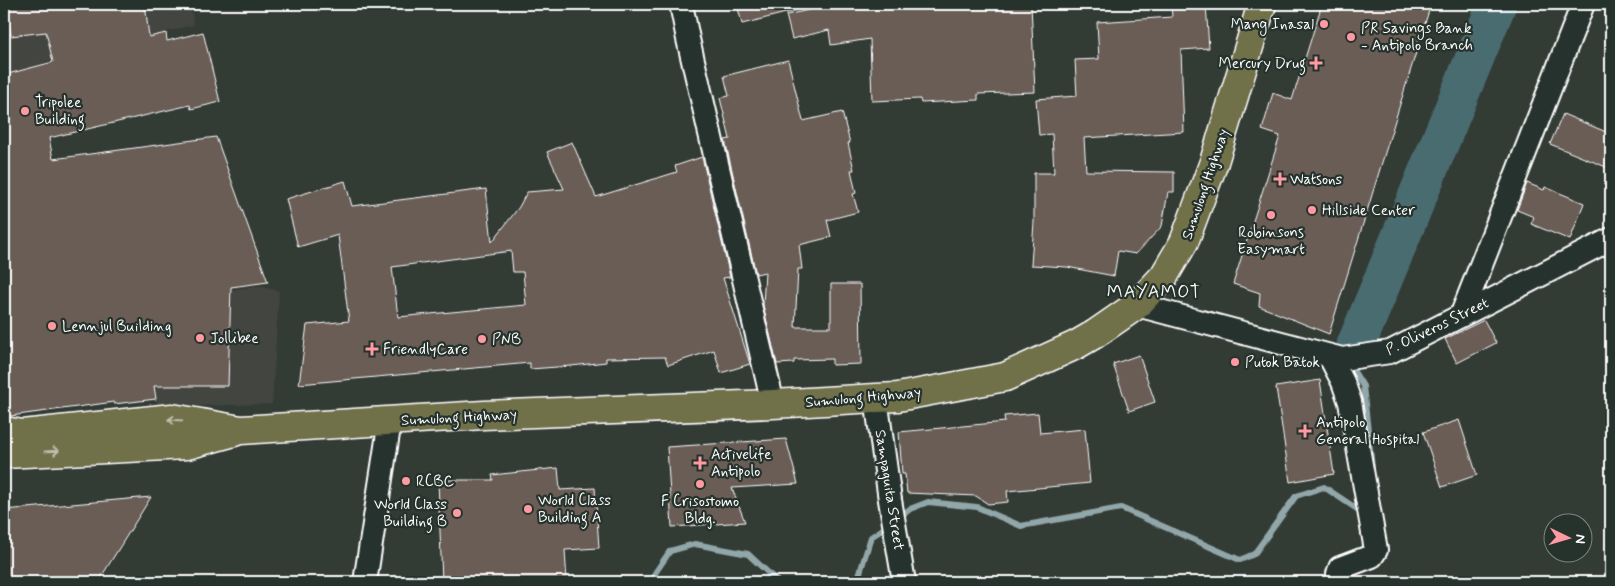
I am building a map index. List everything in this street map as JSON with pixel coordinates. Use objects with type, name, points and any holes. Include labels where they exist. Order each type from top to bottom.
[{"type":"main road","name":"Sumulong Highway","points":[[4,454],[187,445],[241,430],[484,415],[773,404],[898,397],[1005,377],[1076,345],[1095,334],[1136,305],[1164,276],[1184,242],[1214,162],[1262,4]]},
{"type":"main road","name":"Sumulong Highway","points":[[4,431],[23,434],[172,418],[241,430]]},
{"type":"street","points":[[681,4],[773,404]]},
{"type":"street","points":[[1462,314],[1583,4]]},
{"type":"street","name":"P. Oliveros Street","points":[[1136,305],[1336,358],[1390,352],[1611,238]]},
{"type":"street","points":[[1336,358],[1350,402],[1376,550],[1372,556],[1340,568],[1338,582]]},
{"type":"street","name":"Sampaguita Street","points":[[876,398],[890,500],[904,582]]},
{"type":"street","points":[[365,582],[390,421]]},
{"type":"shaded area","points":[[4,4],[190,4],[194,25],[53,60],[4,75]]},
{"type":"shaded area","points":[[258,286],[279,291],[272,404],[157,407],[147,343],[144,302]]},
{"type":"building","points":[[6,4],[145,4],[149,37],[166,33],[167,41],[203,32],[220,102],[191,109],[190,105],[49,138],[53,159],[216,137],[268,282],[231,287],[228,386],[154,386],[156,399],[114,404],[114,402],[10,416],[4,366],[4,75],[53,62],[46,32],[11,36]]},
{"type":"building","points":[[737,4],[797,4],[798,10],[742,24]]},
{"type":"building","points":[[836,4],[1031,4],[1035,92],[978,94],[978,100],[921,103],[920,99],[872,101],[870,39],[831,45],[829,30],[792,39],[786,15]]},
{"type":"building","points":[[1171,4],[1206,4],[1209,48],[1181,50],[1184,132],[1084,138],[1086,171],[1174,172],[1174,192],[1168,192],[1162,226],[1136,254],[1118,251],[1114,276],[1067,267],[1031,265],[1034,222],[1034,173],[1054,173],[1052,134],[1039,135],[1036,99],[1077,96],[1075,60],[1099,59],[1097,22],[1172,17]]},
{"type":"building","name":"Hillside Center","points":[[1322,4],[1431,4],[1329,334],[1259,306],[1260,293],[1233,284],[1280,136],[1262,130],[1273,93],[1292,100]]},
{"type":"building","points":[[788,60],[803,121],[842,112],[850,143],[848,143],[854,170],[851,170],[856,193],[853,194],[858,212],[827,220],[831,237],[799,245],[802,269],[798,269],[795,327],[831,327],[831,284],[860,284],[861,364],[832,365],[832,359],[794,360],[794,363],[777,364],[763,305],[765,272],[756,274],[725,140],[730,139],[720,98],[729,96],[724,76]]},
{"type":"building","points":[[1563,114],[1611,134],[1611,169],[1550,144]]},
{"type":"building","points":[[572,142],[596,197],[677,172],[675,166],[702,157],[730,277],[723,278],[750,364],[721,373],[714,350],[668,365],[665,357],[606,358],[606,362],[571,366],[530,369],[530,363],[299,384],[307,325],[349,321],[338,235],[298,247],[286,199],[345,181],[352,206],[486,189],[492,242],[519,207],[527,192],[564,189],[547,152]],"holes":[[[511,251],[513,272],[523,272],[526,305],[398,317],[392,267]]]},
{"type":"building","points":[[1527,183],[1544,190],[1545,187],[1584,203],[1570,240],[1531,224],[1534,217],[1517,210]]},
{"type":"building","points":[[1484,320],[1496,343],[1457,363],[1445,339]]},
{"type":"building","points":[[1139,355],[1155,402],[1129,411],[1113,364]]},
{"type":"building","name":"Antipolo General Hospital","points":[[1320,380],[1334,474],[1290,482],[1276,387]]},
{"type":"building","points":[[1038,413],[1040,433],[1085,429],[1090,483],[1007,491],[1008,502],[988,504],[976,496],[907,493],[905,474],[902,474],[899,432],[1005,422],[1004,416]]},
{"type":"building","points":[[1459,420],[1477,475],[1442,487],[1423,432]]},
{"type":"building","name":"F Crisostomo Bldg.","points":[[786,439],[798,484],[732,488],[745,522],[672,527],[667,447]]},
{"type":"building","points":[[558,468],[560,490],[595,488],[599,548],[565,550],[567,582],[442,582],[438,480],[493,480],[492,475]]},
{"type":"building","points":[[151,497],[98,582],[4,582],[4,510]]},
{"type":"waterway","points":[[1356,345],[1497,4]]},
{"type":"waterway","points":[[1350,365],[1363,386],[1372,467]]},
{"type":"waterway","points":[[897,519],[910,509],[928,502],[977,507],[1021,526],[1121,508],[1240,560],[1254,554],[1296,496],[1324,487],[1360,511]]},
{"type":"waterway","points":[[857,582],[871,537],[889,525]]},
{"type":"waterway","points":[[654,582],[655,573],[670,551],[695,544],[748,554],[778,582]]},
{"type":"place","name":"Mang Inasal","points":[[1324,24]]},
{"type":"place","name":"PR Savings Bank - Antipolo Branch","points":[[1351,37]]},
{"type":"place","name":"Mercury Drug","points":[[1316,63]]},
{"type":"place","name":"Tripolee Building","points":[[25,111]]},
{"type":"place","name":"Watsons","points":[[1280,179]]},
{"type":"place","name":"Hillside Center","points":[[1312,210]]},
{"type":"place","name":"Robinsons Easymart","points":[[1271,215]]},
{"type":"place","name":"Lennjul Building","points":[[52,326]]},
{"type":"place","name":"Jollibee","points":[[200,338]]},
{"type":"place","name":"PNB","points":[[482,339]]},
{"type":"place","name":"FriendlyCare","points":[[372,349]]},
{"type":"place","name":"Putok Batok","points":[[1235,362]]},
{"type":"place","name":"Antipolo General Hospital","points":[[1305,431]]},
{"type":"place","name":"Activelife Antipolo","points":[[700,463]]},
{"type":"place","name":"RCBC","points":[[406,481]]},
{"type":"place","name":"F Crisostomo Bldg.","points":[[700,484]]},
{"type":"place","name":"World Class Building A","points":[[528,509]]},
{"type":"place","name":"World Class Building B","points":[[457,513]]},
{"type":"district","name":"MAYAMOT","points":[[1154,291]]}]
